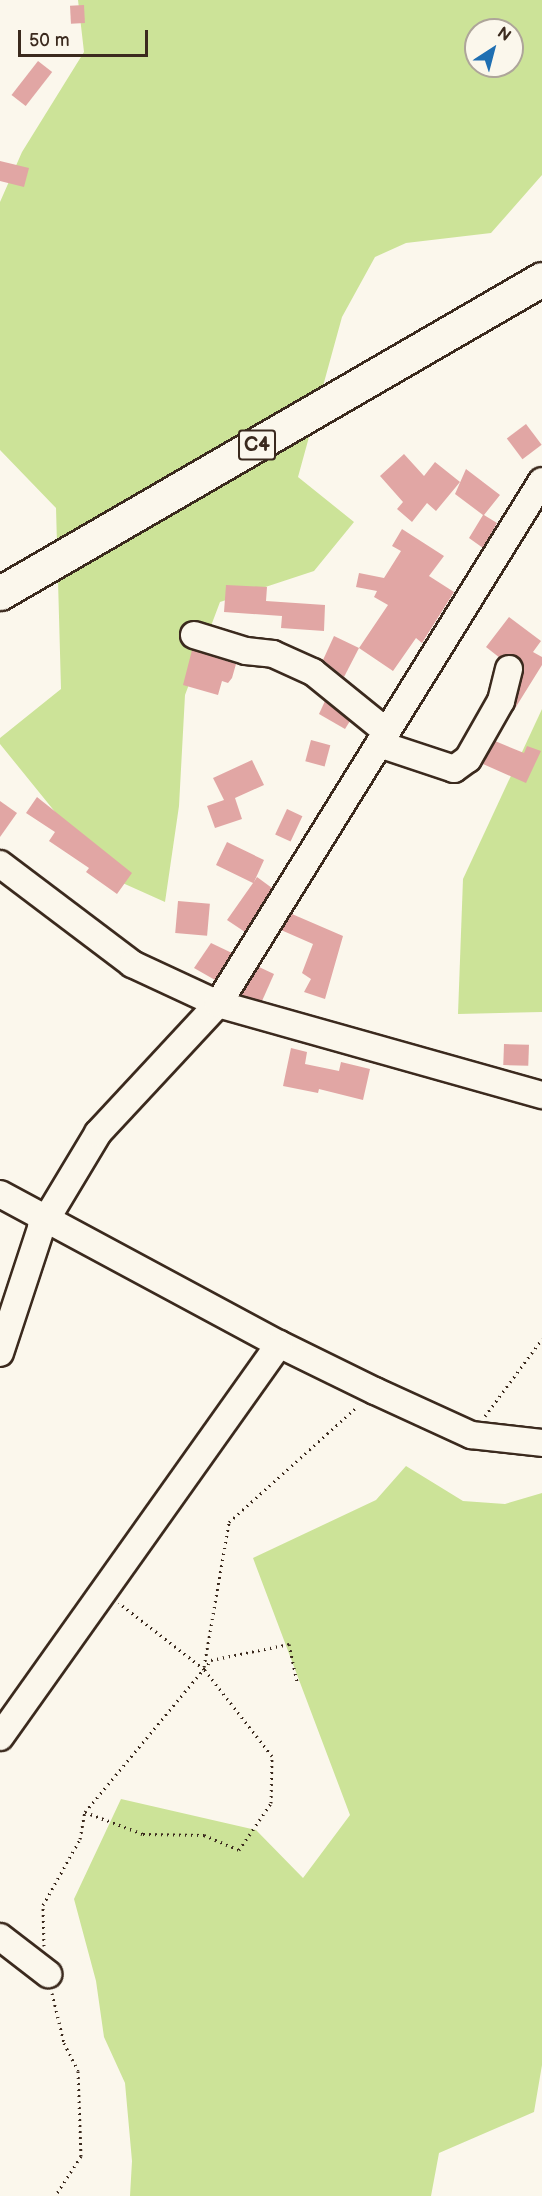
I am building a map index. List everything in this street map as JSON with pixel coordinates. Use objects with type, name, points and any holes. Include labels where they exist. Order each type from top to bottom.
[{"type":"highway","name":"C4","points":[[0,593],[542,279]]},
{"type":"street","points":[[0,1353],[41,1228],[98,1133],[218,1004],[542,482]]},
{"type":"street","points":[[194,635],[246,651],[273,654],[313,672],[383,738],[454,769],[468,759],[501,701],[509,669]]},
{"type":"street","points":[[0,864],[132,964],[218,1004],[542,1095]]},
{"type":"street","points":[[0,1194],[279,1344],[375,1391],[471,1435],[542,1443]]},
{"type":"street","points":[[0,1737],[106,1592],[279,1344]]},
{"type":"street","points":[[0,1937],[48,1974]]},
{"type":"path","points":[[471,1435],[542,1339]]},
{"type":"path","points":[[204,1669],[229,1522],[375,1391]]},
{"type":"path","points":[[85,1812],[143,1834],[204,1835],[239,1850],[271,1803],[272,1755],[204,1669],[106,1592]]},
{"type":"path","points":[[55,2196],[81,2156],[78,2071],[64,2043],[48,1974],[43,1905],[80,1839],[85,1812],[211,1660],[289,1644],[297,1682]]},
{"type":"green space","points":[[78,0],[542,0],[542,175],[491,233],[406,243],[375,257],[342,317],[298,477],[354,522],[314,571],[220,602],[185,695],[179,806],[165,902],[107,876],[0,744],[0,738],[61,689],[56,508],[0,450],[0,202],[22,152],[84,52]]},
{"type":"green space","points":[[542,709],[542,1012],[458,1014],[463,879]]},
{"type":"green space","points":[[406,1466],[463,1501],[505,1504],[542,1493],[542,2065],[534,2112],[439,2153],[431,2196],[130,2196],[132,2161],[125,2083],[104,2037],[96,1981],[74,1899],[121,1799],[256,1830],[303,1878],[350,1815],[253,1558],[376,1500]]},
{"type":"building","points":[[84,5],[85,23],[71,24],[70,6]]},
{"type":"building","points":[[38,61],[52,72],[26,106],[12,95]]},
{"type":"building","points":[[0,161],[29,168],[24,187],[0,181]]},
{"type":"building","points":[[526,424],[542,445],[522,459],[507,438]]},
{"type":"building","points":[[404,454],[424,476],[435,462],[460,482],[436,511],[427,503],[412,522],[397,509],[403,502],[380,476]]},
{"type":"building","points":[[466,469],[500,495],[484,515],[497,523],[483,548],[469,538],[483,515],[455,494]]},
{"type":"building","points":[[402,529],[444,556],[429,576],[454,592],[422,643],[416,638],[393,671],[359,648],[388,605],[374,597],[377,591],[356,587],[359,573],[384,578],[401,551],[392,546]]},
{"type":"building","points":[[226,585],[267,587],[266,601],[325,605],[324,631],[281,628],[282,616],[224,612]]},
{"type":"building","points":[[509,617],[541,641],[533,652],[542,657],[542,665],[514,710],[523,664],[513,655],[500,658],[486,647]]},
{"type":"building","points":[[334,636],[359,648],[344,677],[323,660]]},
{"type":"building","points":[[192,650],[236,664],[228,683],[222,681],[218,695],[183,685]]},
{"type":"building","points":[[325,701],[350,721],[345,729],[319,714]]},
{"type":"building","points":[[311,740],[330,745],[325,766],[305,761]]},
{"type":"building","points":[[495,741],[524,753],[527,746],[541,751],[526,783],[483,764]]},
{"type":"building","points":[[252,760],[264,785],[235,798],[242,819],[215,828],[207,806],[224,800],[213,778]]},
{"type":"building","points":[[37,797],[132,873],[117,894],[86,872],[89,868],[49,841],[55,832],[26,813]]},
{"type":"building","points":[[0,801],[17,813],[0,837]]},
{"type":"building","points":[[287,809],[302,816],[291,842],[275,834]]},
{"type":"building","points":[[227,842],[264,860],[254,882],[257,877],[272,888],[245,932],[227,920],[253,883],[216,865]]},
{"type":"building","points":[[178,901],[210,904],[207,936],[175,933]]},
{"type":"building","points":[[292,914],[343,936],[325,999],[304,992],[311,979],[302,973],[313,944],[281,930]]},
{"type":"building","points":[[211,943],[232,953],[215,980],[194,968]]},
{"type":"building","points":[[259,967],[274,974],[262,1001],[241,995]]},
{"type":"building","points":[[504,1044],[529,1045],[528,1066],[503,1065]]},
{"type":"building","points":[[291,1048],[307,1052],[305,1064],[339,1071],[341,1062],[370,1069],[363,1100],[319,1089],[318,1093],[283,1086]]}]
